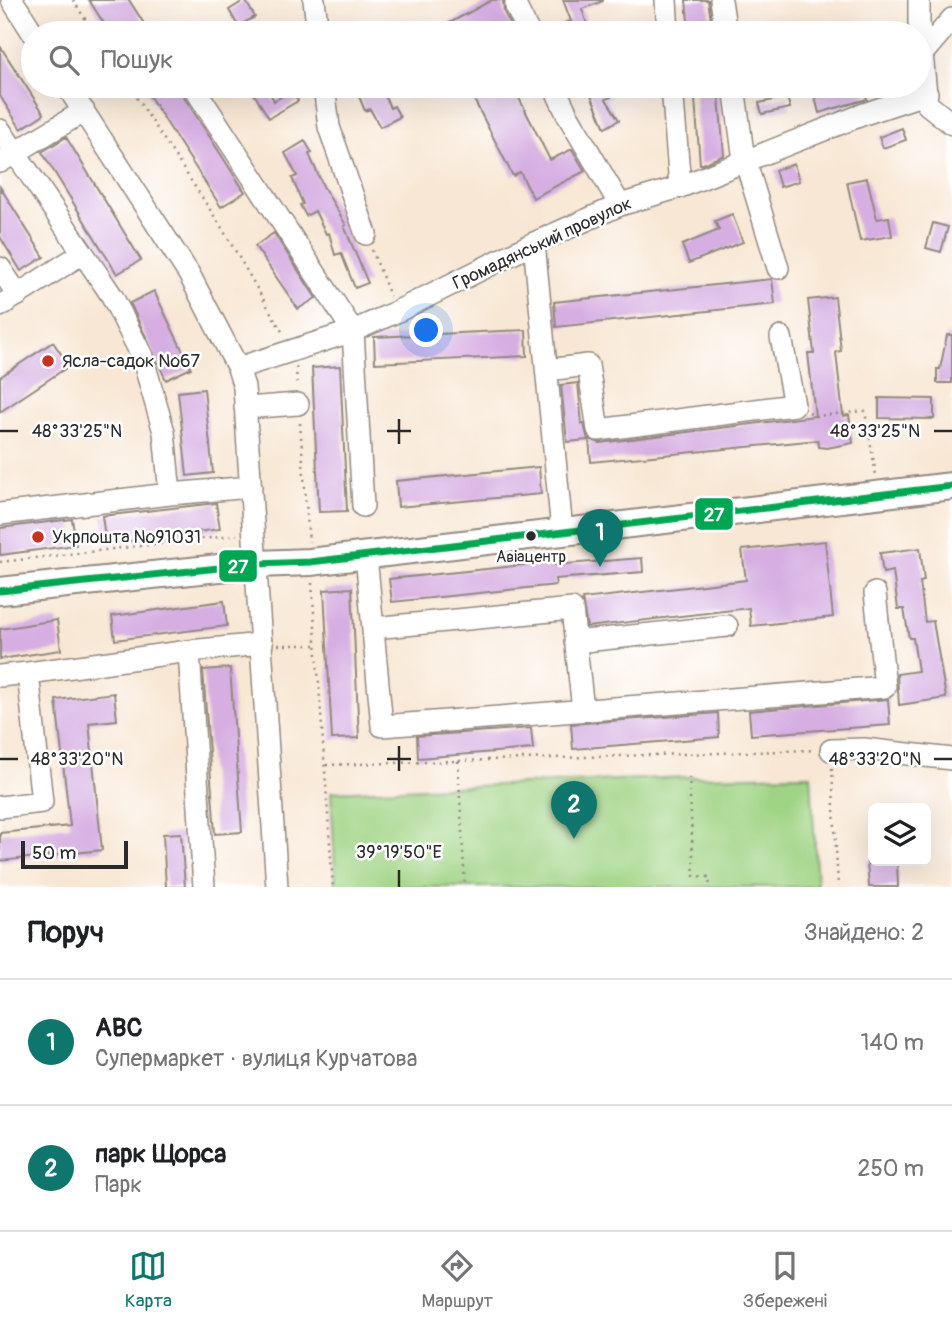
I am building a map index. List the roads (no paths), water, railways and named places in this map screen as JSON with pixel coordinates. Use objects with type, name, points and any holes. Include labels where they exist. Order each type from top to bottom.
[{"type":"main road","points":[[0,591],[257,564],[310,562],[952,486]]},
{"type":"street","points":[[12,0],[25,21]]},
{"type":"street","points":[[314,0],[317,21]]},
{"type":"street","points":[[516,0],[516,7],[523,21]]},
{"type":"street","points":[[666,0],[667,21]]},
{"type":"street","points":[[721,0],[724,21]]},
{"type":"street","points":[[919,0],[921,21]]},
{"type":"street","points":[[931,44],[952,19]]},
{"type":"street","points":[[75,98],[189,274],[238,368],[244,387],[277,887]]},
{"type":"street","points":[[201,98],[353,331],[363,506]]},
{"type":"street","points":[[326,98],[330,127],[366,234]]},
{"type":"street","points":[[560,98],[620,205]]},
{"type":"street","points":[[673,98],[680,187]]},
{"type":"street","points":[[736,98],[746,161],[778,268]]},
{"type":"street","name":"Громадянський провулок","points":[[238,368],[353,331],[534,243],[620,205],[680,187],[864,114],[912,98]]},
{"type":"street","points":[[927,98],[927,104],[952,124]]},
{"type":"street","points":[[7,158],[83,111]]},
{"type":"street","points":[[0,130],[7,158],[83,253],[112,296],[142,356],[164,432],[170,494]]},
{"type":"street","points":[[534,243],[562,531]]},
{"type":"street","points":[[0,268],[9,300],[83,253]]},
{"type":"street","points":[[547,370],[588,365],[598,430],[794,405],[781,337]]},
{"type":"street","points":[[245,408],[298,404]]},
{"type":"street","points":[[0,514],[251,486]]},
{"type":"street","points":[[366,555],[382,726],[885,687],[875,593]]},
{"type":"street","points":[[373,628],[572,609],[583,710]]},
{"type":"street","points":[[575,642],[727,626]]},
{"type":"street","points":[[0,676],[262,644]]},
{"type":"street","points":[[189,651],[204,887]]},
{"type":"street","points":[[0,807],[42,802],[28,673]]},
{"type":"street","points":[[831,750],[864,749],[952,759]]},
{"type":"place","name":"Ясла-садок №67","points":[[48,361]]},
{"type":"place","name":"Авіацентр","points":[[531,536]]},
{"type":"place","name":"Укрпошта №91031","points":[[38,537]]},
{"type":"place","name":"АВС","points":[[600,567]]},
{"type":"place","name":"парк Щорса","points":[[574,839]]}]
